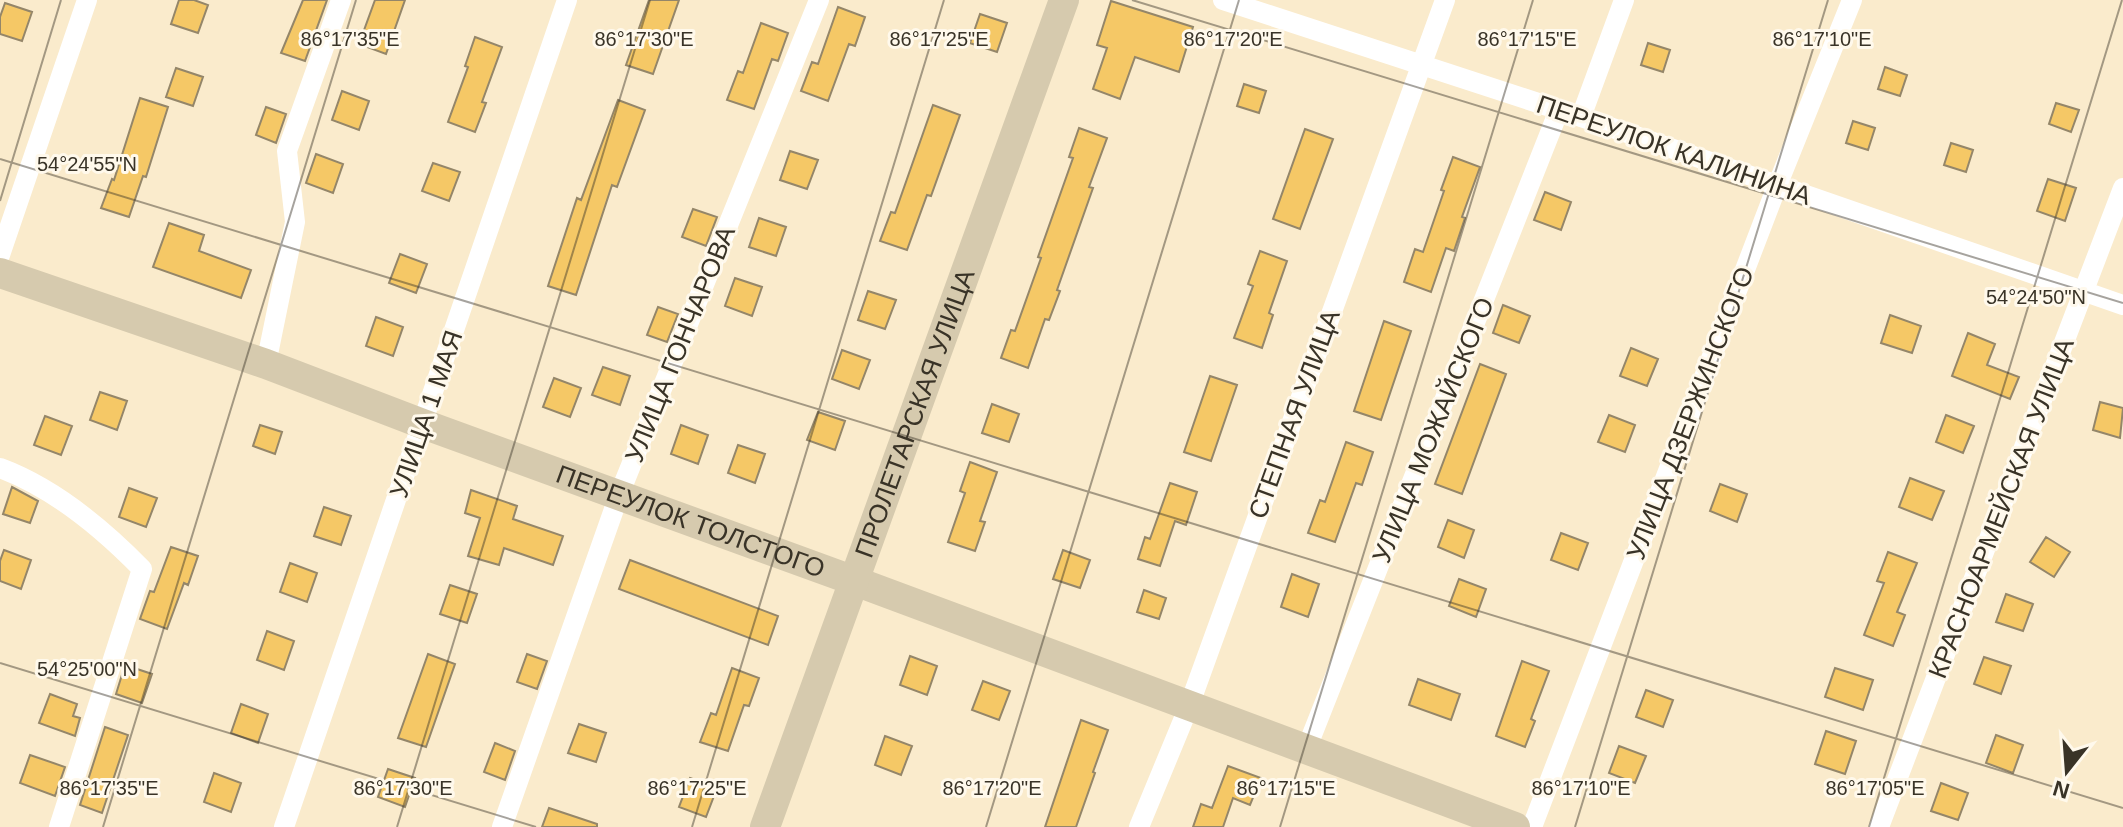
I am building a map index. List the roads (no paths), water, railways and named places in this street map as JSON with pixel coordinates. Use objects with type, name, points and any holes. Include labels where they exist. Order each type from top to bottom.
[{"type":"street","points":[[0,255],[87,0]]},
{"type":"street","points":[[266,364],[295,222],[287,151],[341,0]]},
{"type":"street","name":"УЛИЦА 1 МАЯ","points":[[284,827],[567,0]]},
{"type":"street","name":"УЛИЦА ГОНЧАРОВА","points":[[502,827],[619,495],[819,0]]},
{"type":"street","name":"ПРОЛЕТАРСКАЯ УЛИЦА","points":[[765,827],[1064,0]]},
{"type":"street","name":"ПЕРЕУЛОК КАЛИНИНА","points":[[1223,0],[1581,117],[2123,305]]},
{"type":"street","name":"СТЕПНАЯ УЛИЦА","points":[[1139,827],[1189,706],[1445,0]]},
{"type":"street","points":[[1581,117],[1624,0]]},
{"type":"street","name":"УЛИЦА ДЗЕРЖИНСКОГО","points":[[1532,827],[1777,186],[1852,0]]},
{"type":"street","name":"УЛИЦА МОЖАЙСКОГО","points":[[1306,750],[1559,110]]},
{"type":"street","name":"КРАСНОАРМЕЙСКАЯ УЛИЦА","points":[[1879,827],[2123,188]]},
{"type":"street","name":"ПЕРЕУЛОК ТОЛСТОГО","points":[[0,273],[266,364],[1515,827]]},
{"type":"street","points":[[0,468],[48,491],[112,538],[142,569],[59,827]]}]
